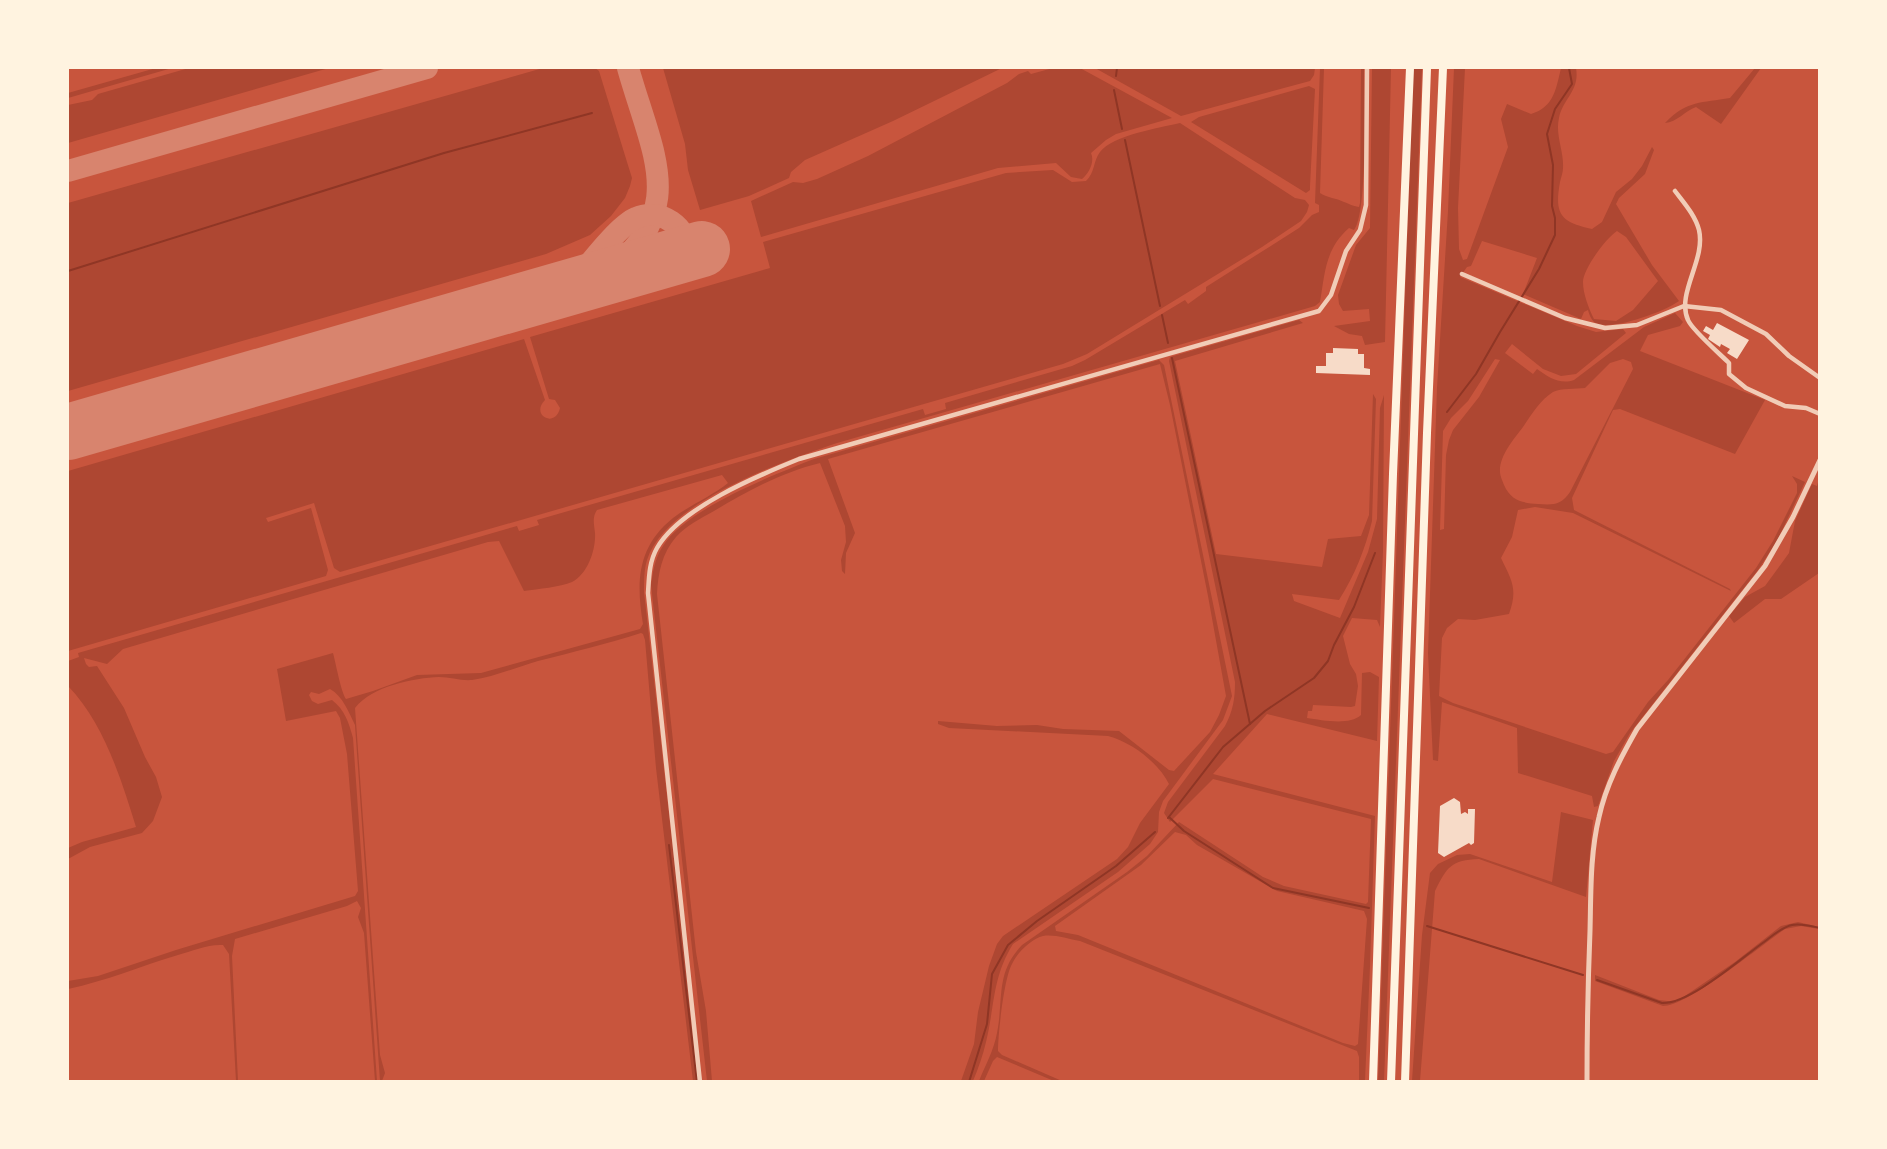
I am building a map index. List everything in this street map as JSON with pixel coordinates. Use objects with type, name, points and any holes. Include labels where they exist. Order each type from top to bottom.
[{"type":"highway","points":[[1373,1082],[1393,463],[1410,68]]},
{"type":"highway","points":[[1391,1082],[1427,68]]},
{"type":"highway","points":[[1405,1082],[1427,433],[1443,68]]},
{"type":"street","points":[[700,1082],[648,593],[651,563],[655,551],[665,536],[680,522],[728,492],[799,459],[1319,310],[1331,295],[1346,251],[1363,221],[1366,205],[1367,68]]},
{"type":"street","points":[[1676,191],[1693,215],[1700,232],[1698,259],[1684,306],[1688,322],[1729,363],[1729,375],[1746,388],[1785,406],[1806,408],[1820,414]]},
{"type":"street","points":[[1462,274],[1565,318],[1605,328],[1638,325],[1684,306],[1720,310],[1766,334],[1789,356],[1820,378]]},
{"type":"street","points":[[1587,1082],[1591,880],[1599,816],[1608,787],[1636,729],[1765,566],[1793,518],[1820,460]]},
{"type":"shaded area","points":[[156,68],[172,68],[68,98],[68,93]]},
{"type":"shaded area","points":[[189,68],[329,68],[68,143],[68,105],[92,100],[98,94]]},
{"type":"shaded area","points":[[543,68],[595,68],[599,71],[632,178],[625,198],[611,216],[590,235],[546,254],[68,391],[68,203]]},
{"type":"shaded area","points":[[663,68],[1002,68],[893,121],[805,160],[791,172],[789,178],[749,196],[700,210],[688,170],[685,144]]},
{"type":"shaded area","points":[[1053,68],[1080,68],[1172,118],[1116,134],[1106,140],[1091,153],[1091,167],[1082,179],[1071,177],[1056,163],[998,168],[761,237],[751,201],[793,182],[803,183],[817,179],[868,156],[1007,83],[1019,74],[1028,71],[1031,74]]},
{"type":"shaded area","points":[[1095,68],[1315,68],[1310,81],[1181,116]]},
{"type":"shaded area","points":[[1320,68],[1324,68],[1320,193],[1359,207],[1361,68],[1364,68],[1364,153],[1361,201],[1358,219],[1354,230],[1349,228],[1335,244],[1327,262],[1320,302],[1315,306],[814,451],[729,486],[701,502],[677,520],[658,539],[647,560],[644,592],[699,1081],[693,1081],[656,768],[645,640],[641,633],[480,679],[439,677],[406,681],[372,694],[355,708],[380,1055],[385,1073],[382,1081],[380,1081],[355,725],[342,700],[330,689],[319,694],[311,692],[309,695],[312,701],[318,704],[332,700],[346,717],[353,738],[377,1081],[375,1081],[364,933],[358,917],[361,908],[357,901],[235,939],[232,956],[238,1081],[236,1081],[229,954],[223,945],[200,948],[110,978],[68,989],[68,981],[98,976],[355,896],[358,891],[347,754],[340,718],[336,711],[286,721],[277,669],[333,653],[346,699],[417,675],[481,673],[640,629],[643,624],[640,580],[646,553],[652,541],[673,518],[728,483],[722,475],[597,510],[594,518],[594,546],[590,560],[578,578],[567,584],[524,591],[499,541],[488,542],[123,649],[107,664],[84,658],[89,667],[97,666],[124,708],[156,777],[162,797],[153,821],[142,833],[90,847],[68,859],[68,848],[136,827],[110,752],[92,717],[68,686],[68,661],[79,657],[78,653],[517,526],[519,531],[539,525],[537,520],[923,409],[925,415],[946,409],[945,403],[1072,366],[1085,360],[1185,300],[1188,304],[1206,291],[1206,287],[1299,228],[1312,215],[1319,212],[1319,205],[1315,203]]},
{"type":"shaded area","points":[[1372,68],[1391,68],[1385,342],[1365,345],[1362,336],[1349,334],[1334,326],[1370,321],[1369,309],[1343,311],[1338,295],[1356,245],[1370,228]]},
{"type":"shaded area","points":[[1413,68],[1422,68],[1384,1081],[1378,1082]]},
{"type":"shaded area","points":[[1454,68],[1465,68],[1458,208],[1459,249],[1463,260],[1467,259],[1508,147],[1501,119],[1507,104],[1531,114],[1539,111],[1553,96],[1561,68],[1576,68],[1576,83],[1561,111],[1558,124],[1563,162],[1558,193],[1559,210],[1567,220],[1592,229],[1602,222],[1616,192],[1632,179],[1652,147],[1654,150],[1645,174],[1619,198],[1616,204],[1652,265],[1679,301],[1650,315],[1624,323],[1601,325],[1594,322],[1588,310],[1584,312],[1581,319],[1523,294],[1537,258],[1482,241],[1471,266],[1467,267],[1460,277],[1577,326],[1596,332],[1623,329],[1626,333],[1576,374],[1561,376],[1543,369],[1512,344],[1505,353],[1533,374],[1537,369],[1559,381],[1574,380],[1644,327],[1675,313],[1683,322],[1680,326],[1648,335],[1640,351],[1765,400],[1735,454],[1620,409],[1613,410],[1572,498],[1574,510],[1731,591],[1573,513],[1535,507],[1518,510],[1512,537],[1501,558],[1513,591],[1509,614],[1475,620],[1458,619],[1447,628],[1442,638],[1439,696],[1453,703],[1606,754],[1613,752],[1648,702],[1756,568],[1773,541],[1797,493],[1797,484],[1792,476],[1805,482],[1777,541],[1758,570],[1630,733],[1614,761],[1598,806],[1594,807],[1592,796],[1518,773],[1517,728],[1442,702],[1438,761],[1433,760],[1428,653],[1437,388]],"holes":[[[1617,231],[1626,237],[1658,281],[1633,310],[1616,321],[1594,319],[1585,296],[1584,276],[1596,254]],[[1495,359],[1500,360],[1479,397],[1453,430],[1449,440],[1446,455],[1444,529],[1440,530],[1443,431],[1451,418],[1468,401]],[[1623,359],[1631,362],[1633,369],[1570,492],[1563,500],[1553,504],[1527,503],[1514,498],[1507,490],[1500,472],[1504,454],[1512,442],[1548,395],[1560,390],[1585,388],[1610,363]]]},
{"type":"shaded area","points":[[1755,68],[1761,68],[1721,124],[1696,107],[1673,121],[1665,123],[1688,106],[1730,98]]},
{"type":"shaded area","points":[[1309,86],[1315,89],[1310,190],[1306,193],[1191,122],[1199,117]]},
{"type":"shaded area","points":[[1180,123],[1295,198],[1305,200],[1309,205],[1307,212],[1301,221],[1262,247],[1087,354],[1063,364],[340,572],[334,568],[314,503],[266,518],[268,522],[311,508],[328,570],[326,576],[68,651],[68,471],[524,339],[545,400],[540,411],[545,418],[553,418],[560,408],[555,400],[549,399],[530,337],[770,268],[763,242],[1006,173],[1053,170],[1072,182],[1086,181],[1100,152],[1106,146],[1137,133]]},
{"type":"shaded area","points":[[1299,320],[1303,323],[1175,361],[1216,554],[1322,567],[1328,539],[1361,536],[1369,515],[1373,394],[1376,399],[1372,521],[1359,562],[1339,600],[1292,594],[1294,601],[1340,618],[1368,552],[1377,519],[1380,408],[1384,395],[1380,627],[1377,620],[1352,618],[1343,636],[1350,664],[1356,674],[1358,686],[1355,706],[1313,705],[1312,711],[1308,711],[1307,718],[1343,721],[1361,715],[1362,673],[1370,672],[1379,677],[1377,741],[1267,714],[1213,774],[1375,816],[1365,1081],[1359,1081],[1357,1051],[1080,941],[1047,936],[1039,937],[1029,943],[1017,956],[1009,971],[1000,1020],[998,1051],[1002,1055],[1062,1081],[1054,1081],[997,1057],[984,1081],[979,1081],[996,1039],[1004,976],[1013,955],[1022,945],[1147,856],[1179,822],[1263,877],[1284,886],[1366,904],[1368,902],[1371,819],[1213,779],[1170,822],[1164,813],[1168,802],[1225,726],[1235,694],[1235,682],[1170,357]],"holes":[[[1175,832],[1186,835],[1197,845],[1277,891],[1364,911],[1367,919],[1358,1044],[1355,1046],[1343,1043],[1078,935],[1056,931],[1055,926],[1141,865]]]},
{"type":"shaded area","points":[[1159,360],[1164,365],[1232,696],[1223,720],[1163,801],[1159,812],[1158,832],[1150,844],[1118,872],[1013,944],[1001,968],[986,1042],[973,1081],[961,1081],[974,1044],[978,1012],[997,944],[1003,936],[1117,859],[1128,847],[1140,823],[1169,784],[1158,768],[1143,754],[1126,743],[1108,736],[949,728],[938,724],[938,721],[1119,731],[1169,770],[1174,771],[1210,732],[1226,696],[1208,596],[1160,364],[828,459],[855,533],[846,553],[845,574],[842,571],[841,560],[846,542],[845,526],[820,463],[779,477],[739,496],[699,519],[671,543],[658,578],[657,594],[696,952],[706,1011],[712,1081],[707,1081],[651,585],[656,560],[663,546],[674,532],[710,506],[776,474],[814,459]]},
{"type":"shaded area","points":[[1819,479],[1819,573],[1781,599],[1765,599],[1734,623],[1729,616],[1745,597],[1765,586],[1789,553],[1795,521],[1812,484],[1817,486]]},
{"type":"shaded area","points":[[1561,812],[1593,820],[1586,897],[1479,859],[1462,861],[1451,866],[1439,883],[1435,891],[1420,1081],[1412,1081],[1422,935],[1430,873],[1438,864],[1457,855],[1470,854],[1552,882]]},
{"type":"shaded area","points":[[1798,922],[1819,927],[1819,929],[1801,926],[1785,929],[1706,986],[1689,996],[1674,1003],[1663,1006],[1595,981],[1595,975],[1659,1000],[1676,1002],[1735,962],[1781,926]]},
{"type":"building","points":[[1717,323],[1749,340],[1737,359],[1727,353],[1730,349],[1721,344],[1720,347],[1708,339],[1710,335],[1703,331],[1706,326],[1713,330]]},
{"type":"building","points":[[1333,348],[1358,349],[1358,354],[1364,354],[1364,368],[1370,369],[1370,375],[1316,373],[1316,366],[1326,366],[1326,353],[1333,353]]},
{"type":"building","points":[[1454,798],[1460,802],[1461,814],[1465,812],[1468,814],[1468,809],[1475,809],[1474,843],[1471,845],[1469,843],[1444,857],[1438,853],[1440,806]]},
{"type":"waterway","points":[[1116,76],[1117,68]]},
{"type":"waterway","points":[[1447,412],[1476,374],[1539,269],[1555,235],[1552,206],[1553,165],[1547,134],[1555,109],[1572,84],[1569,68]]},
{"type":"waterway","points":[[1114,90],[1122,129]]},
{"type":"waterway","points":[[68,271],[444,153],[592,113]]},
{"type":"waterway","points":[[1125,140],[1160,306]]},
{"type":"waterway","points":[[1162,315],[1168,343]]},
{"type":"waterway","points":[[1172,358],[1250,724]]},
{"type":"waterway","points":[[1168,818],[1223,747],[1265,711],[1314,678],[1328,661],[1354,607],[1375,553]]},
{"type":"waterway","points":[[1169,817],[1184,831],[1273,888],[1369,908]]},
{"type":"waterway","points":[[969,1082],[987,1024],[992,974],[1008,945],[1037,921],[1116,866],[1155,832]]},
{"type":"waterway","points":[[669,845],[697,1082]]},
{"type":"waterway","points":[[1597,980],[1662,1003],[1673,1001],[1700,989],[1785,928],[1799,924],[1820,928]]},
{"type":"waterway","points":[[1427,926],[1583,975]]},
{"type":"taxiway","points":[[68,171],[427,68]]},
{"type":"taxiway","points":[[599,279],[628,255],[646,231],[656,207],[658,182],[654,156],[628,68]]},
{"type":"taxiway","points":[[542,295],[639,283],[675,273],[685,266],[687,261],[687,244],[684,235],[663,217],[645,215],[636,218],[611,239],[570,287]]},
{"type":"runway","points":[[68,432],[702,249]]}]
